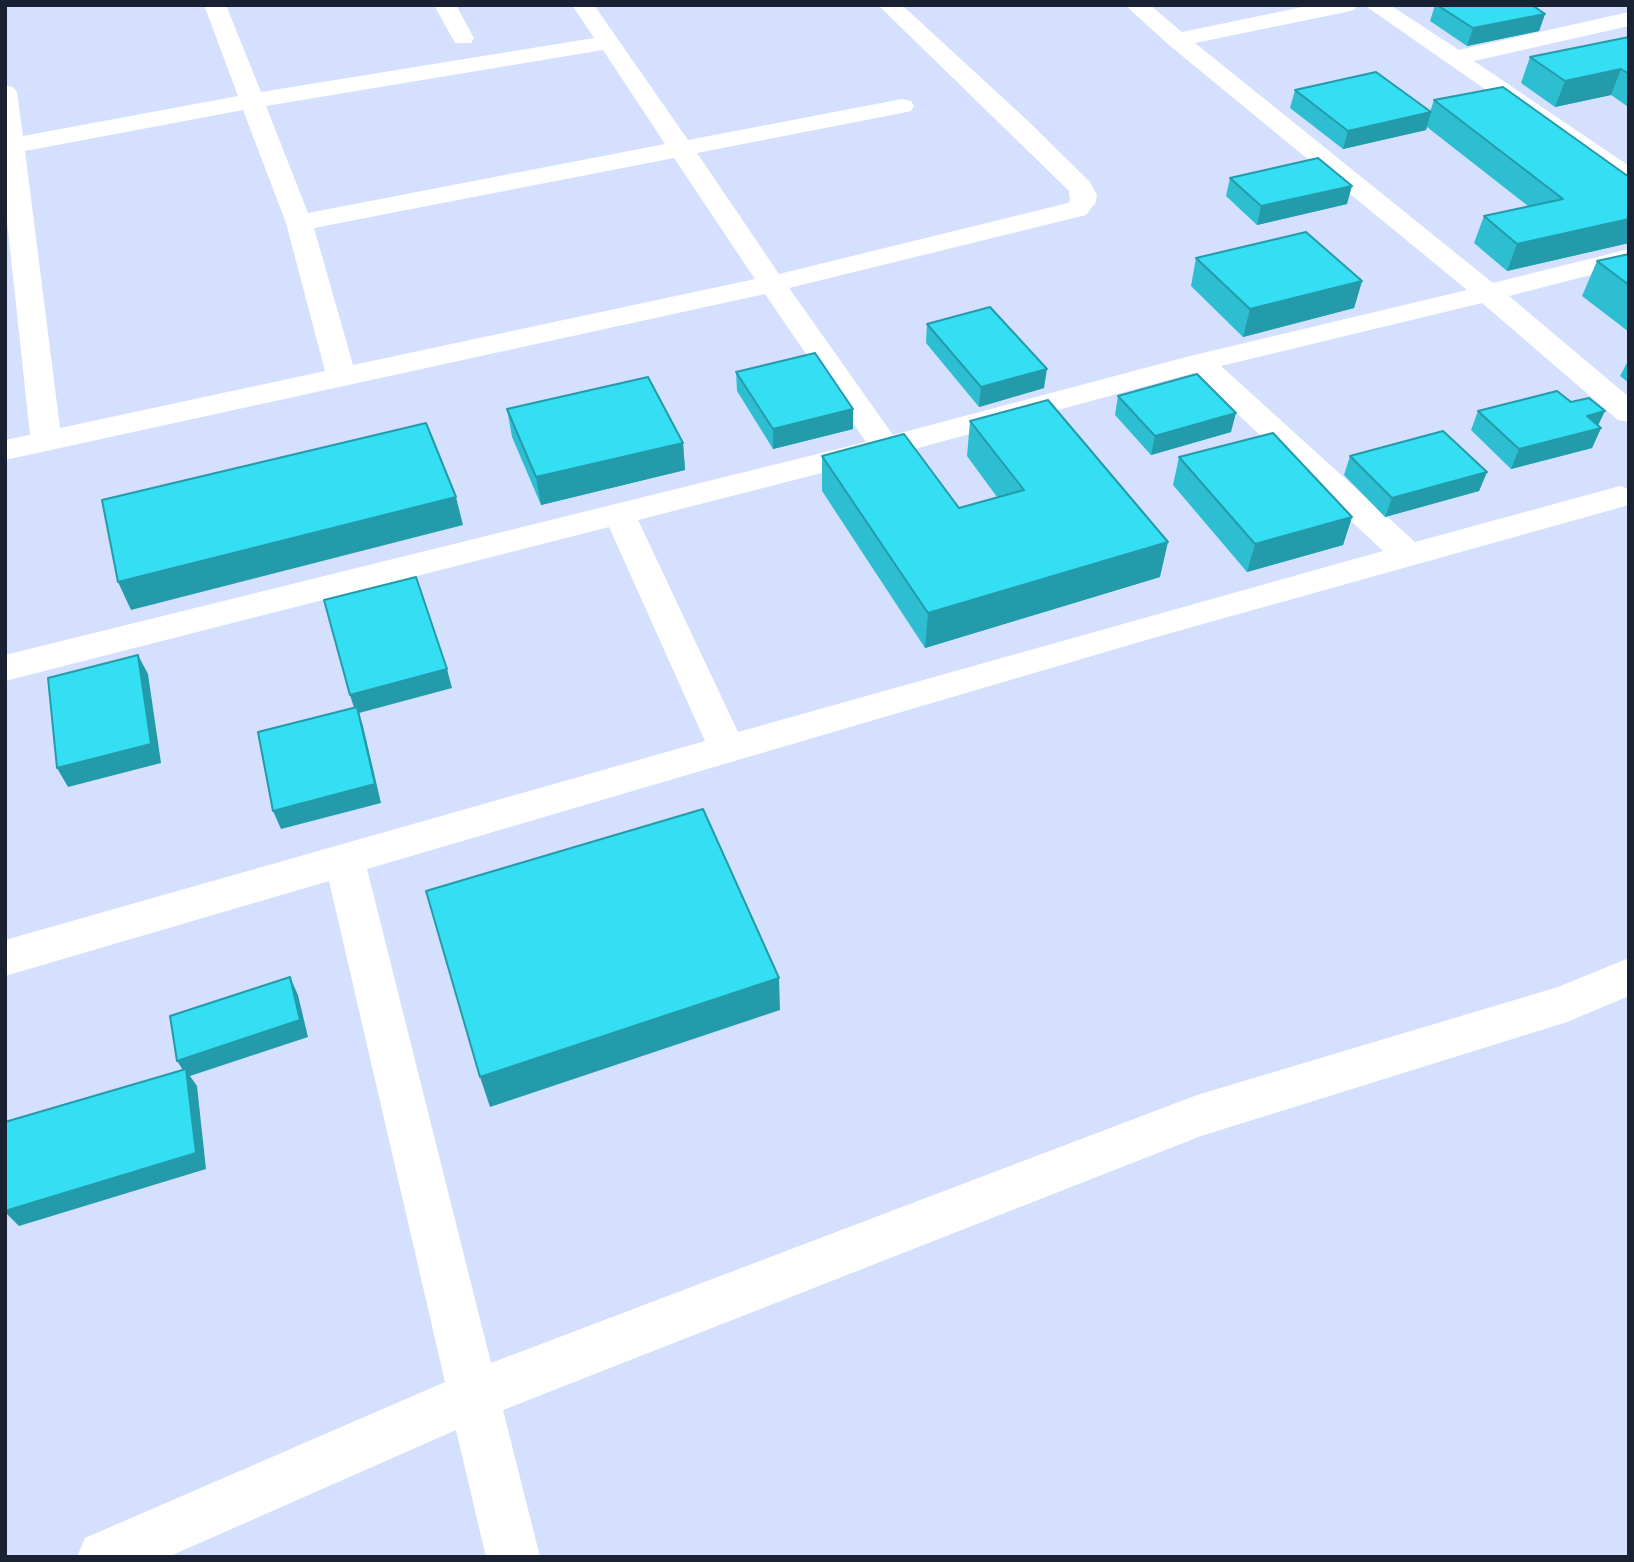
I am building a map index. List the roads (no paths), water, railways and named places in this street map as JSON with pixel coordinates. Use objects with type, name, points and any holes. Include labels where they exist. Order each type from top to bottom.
[{"type":"street","points":[[215,5],[299,223],[342,377]]},
{"type":"street","points":[[445,5],[463,37]]},
{"type":"street","points":[[583,5],[885,447]]},
{"type":"street","points":[[5,450],[772,284],[1077,209],[1083,202],[1081,188],[889,5]]},
{"type":"street","points":[[1136,5],[1377,200],[1629,413]]},
{"type":"street","points":[[1177,40],[1346,5]]},
{"type":"street","points":[[1375,5],[1629,178]]},
{"type":"street","points":[[1622,5],[1629,9]]},
{"type":"street","points":[[1455,58],[1629,19]]},
{"type":"street","points":[[12,146],[253,101],[609,42]]},
{"type":"street","points":[[5,92],[46,441]]},
{"type":"street","points":[[299,223],[902,106]]},
{"type":"street","points":[[5,668],[885,447],[1200,362],[1629,257]]},
{"type":"street","points":[[1200,362],[1409,556]]},
{"type":"street","points":[[5,958],[727,749],[1409,556],[1626,499]]},
{"type":"street","points":[[619,514],[727,749]]},
{"type":"street","points":[[344,859],[513,1557]]},
{"type":"street","points":[[104,1557],[473,1396],[1197,1116],[1567,1003],[1629,976]]}]
